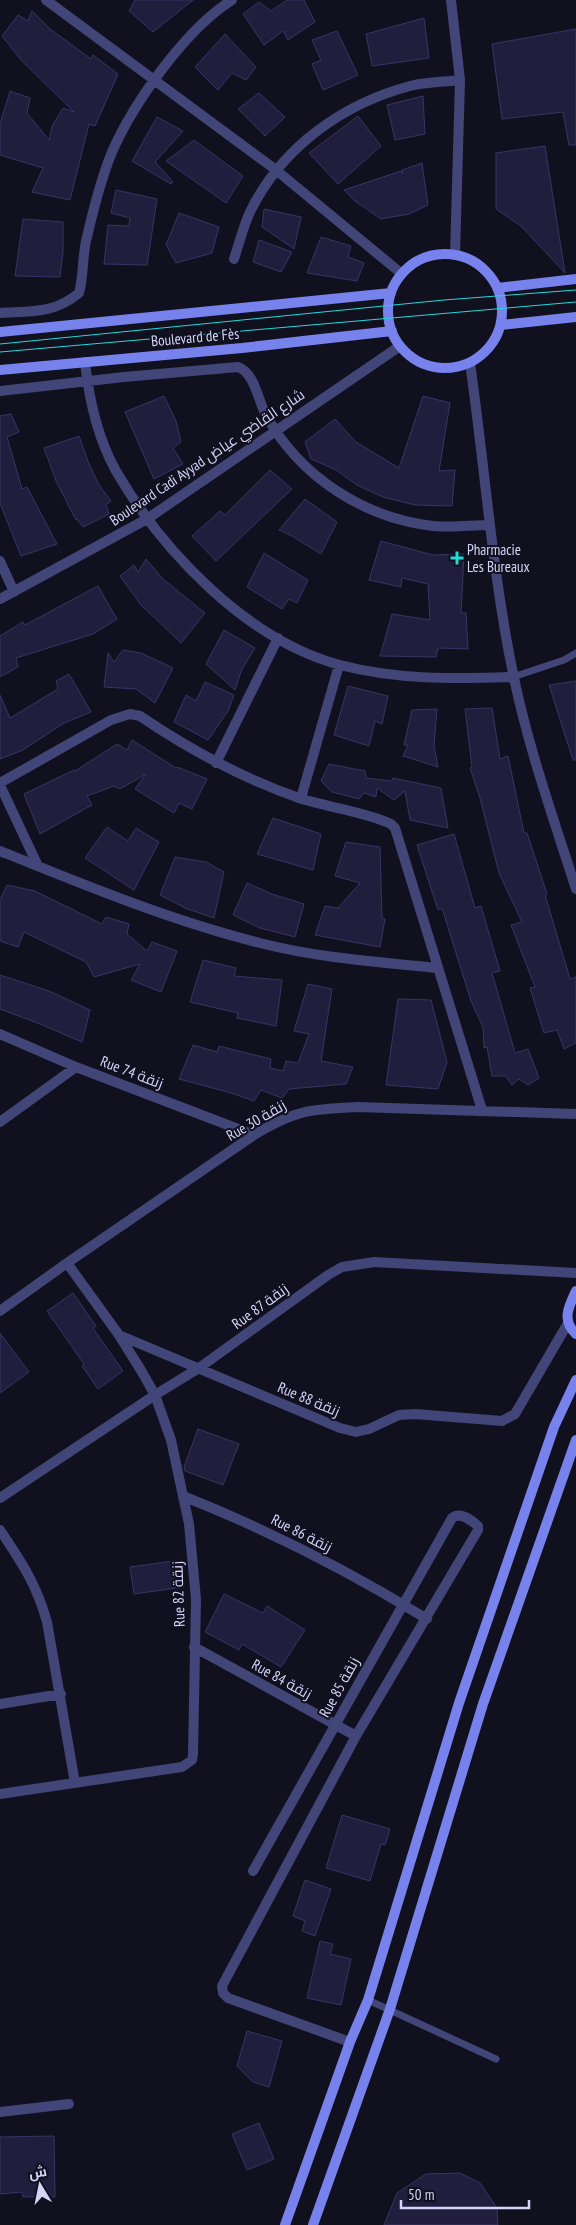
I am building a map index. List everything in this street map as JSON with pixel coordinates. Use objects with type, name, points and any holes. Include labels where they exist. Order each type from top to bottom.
[{"type":"main road","points":[[439,255],[455,255],[478,265],[489,275],[497,288],[502,304],[500,325],[490,347],[470,362],[450,368],[429,366],[411,357],[400,346],[392,331],[388,310],[391,293],[402,274],[410,266],[424,258],[439,255]]},
{"type":"main road","points":[[497,288],[576,279]]},
{"type":"main road","name":"Boulevard de Fès","points":[[0,332],[391,293]]},
{"type":"main road","points":[[500,325],[576,317]]},
{"type":"main road","name":"Boulevard de Fès","points":[[0,370],[242,348],[392,331]]},
{"type":"main road","points":[[576,1291],[567,1310],[568,1323],[576,1334]]},
{"type":"main road","points":[[285,2225],[350,2042],[368,2000],[459,1703],[554,1427],[576,1380]]},
{"type":"main road","points":[[313,2225],[390,2009],[483,1704],[576,1440]]},
{"type":"street","points":[[46,0],[276,170],[402,274]]},
{"type":"street","points":[[0,313],[50,310],[67,303],[79,293],[87,238],[111,154],[126,123],[154,80],[191,36],[232,0]]},
{"type":"street","points":[[451,0],[460,80],[455,255]]},
{"type":"street","points":[[234,259],[250,212],[276,170],[314,132],[360,103],[411,86],[460,80]]},
{"type":"street","name":"Boulevard Cadi Ayyad شارع القاضي عياض","points":[[0,600],[148,519],[400,346]]},
{"type":"street","points":[[85,362],[87,382],[96,420],[116,470],[168,546],[203,581],[242,615],[278,638],[307,653],[339,665],[383,674],[422,678],[514,677]]},
{"type":"street","points":[[470,362],[490,525],[514,677],[522,716],[576,889]]},
{"type":"street","points":[[0,391],[238,367],[248,374],[275,432],[299,460],[330,489],[359,505],[397,520],[435,526],[490,525]]},
{"type":"street","points":[[0,561],[14,592]]},
{"type":"street","points":[[216,763],[278,638]]},
{"type":"street","points":[[300,798],[339,665]]},
{"type":"street","points":[[38,866],[0,784],[111,720],[130,714],[140,716],[216,763],[254,781],[300,798],[387,822],[395,828],[436,968],[482,1110]]},
{"type":"street","points":[[0,851],[185,921],[260,943],[312,954],[436,968]]},
{"type":"street","name":"Rue 74 زنقة","points":[[0,1034],[76,1067],[254,1135]]},
{"type":"street","points":[[0,1122],[76,1067]]},
{"type":"street","name":"Rue 30 زنقة","points":[[0,1311],[254,1135],[278,1121],[299,1112],[324,1108],[482,1110],[576,1114]]},
{"type":"street","name":"Rue 87 زنقة","points":[[0,1498],[199,1368],[328,1275],[350,1265],[374,1262],[576,1273]]},
{"type":"street","name":"Rue 82 زنقة","points":[[0,1794],[182,1767],[192,1760],[194,1579],[189,1524],[171,1440],[155,1395],[119,1335],[67,1263]]},
{"type":"street","name":"Rue 88 زنقة","points":[[119,1335],[340,1428],[356,1432],[369,1429],[399,1415],[415,1414],[496,1420],[510,1419],[515,1414],[568,1323]]},
{"type":"street","name":"Rue 86 زنقة","points":[[183,1496],[268,1532],[403,1604],[427,1619]]},
{"type":"street","name":"Rue 85 زنقة","points":[[253,1871],[452,1518],[456,1515],[461,1515],[475,1523],[478,1528],[427,1619]]},
{"type":"street","points":[[0,1530],[32,1578],[48,1622],[75,1783]]},
{"type":"street","points":[[350,2042],[228,1998],[223,1993],[222,1986],[356,1736],[427,1619]]},
{"type":"street","name":"Rue 84 زنقة","points":[[194,1647],[356,1736]]},
{"type":"street","points":[[0,1704],[61,1694]]},
{"type":"street","points":[[0,2112],[69,2104]]},
{"type":"lane","points":[[514,677],[564,660],[576,653]]},
{"type":"lane","points":[[368,2000],[496,2059]]},
{"type":"building","points":[[135,0],[193,0],[153,32],[129,11]]},
{"type":"building","points":[[287,0],[304,0],[315,22],[288,40],[283,31],[264,45],[243,14],[259,2],[271,11]]},
{"type":"building","points":[[32,11],[50,29],[91,59],[93,55],[118,74],[95,126],[89,124],[70,200],[32,192],[43,168],[0,155],[0,124],[10,91],[30,98],[27,113],[49,140],[52,126],[63,108],[74,112],[22,61],[2,36],[18,15],[28,21]]},
{"type":"building","points":[[424,18],[429,58],[372,66],[366,34]]},
{"type":"building","points":[[576,29],[576,145],[569,145],[563,112],[502,119],[492,44]]},
{"type":"building","points":[[337,31],[358,75],[323,90],[312,64],[321,60],[312,40]]},
{"type":"building","points":[[225,34],[256,67],[246,80],[232,73],[218,90],[195,67]]},
{"type":"building","points":[[259,93],[285,117],[265,136],[238,109]]},
{"type":"building","points":[[423,96],[425,134],[395,140],[387,105]]},
{"type":"building","points":[[358,116],[381,146],[338,184],[309,153]]},
{"type":"building","points":[[157,117],[183,131],[155,162],[173,182],[171,184],[132,161]]},
{"type":"building","points":[[194,140],[243,176],[226,203],[166,161]]},
{"type":"building","points":[[545,146],[565,273],[521,226],[496,209],[496,153]]},
{"type":"building","points":[[422,163],[428,205],[409,214],[381,219],[355,201],[344,190],[401,171],[403,174],[402,170]]},
{"type":"building","points":[[116,190],[157,199],[147,265],[104,264],[108,225],[129,226],[130,218],[111,213]]},
{"type":"building","points":[[264,209],[301,217],[294,249],[262,227]]},
{"type":"building","points":[[179,213],[219,227],[212,253],[176,263],[166,245]]},
{"type":"building","points":[[23,219],[63,222],[63,252],[60,277],[15,276]]},
{"type":"building","points":[[321,237],[351,246],[348,257],[364,263],[357,281],[307,273]]},
{"type":"building","points":[[259,240],[292,252],[281,272],[253,262]]},
{"type":"building","points":[[164,396],[176,421],[181,442],[173,448],[183,464],[154,479],[125,412]]},
{"type":"building","points":[[423,396],[450,403],[439,471],[455,470],[452,506],[415,505],[383,497],[357,485],[336,470],[311,459],[305,442],[335,419],[356,442],[399,468]]},
{"type":"building","points":[[11,414],[19,432],[7,437],[22,489],[27,487],[57,544],[21,556],[0,503],[0,416]]},
{"type":"building","points":[[79,436],[99,485],[111,501],[106,505],[109,514],[83,527],[76,520],[56,481],[44,448]]},
{"type":"building","points":[[270,470],[292,489],[216,561],[192,536],[220,511],[225,515]]},
{"type":"building","points":[[305,499],[337,522],[321,554],[279,530]]},
{"type":"building","points":[[381,541],[433,555],[464,554],[461,613],[466,613],[468,649],[438,648],[436,657],[380,656],[392,614],[430,620],[428,584],[402,578],[401,587],[369,580]]},
{"type":"building","points":[[264,553],[308,580],[297,603],[289,599],[282,609],[247,587]]},
{"type":"building","points":[[146,559],[163,579],[205,613],[181,643],[141,605],[120,576],[134,565],[138,572]]},
{"type":"building","points":[[98,586],[117,619],[93,634],[16,658],[18,667],[0,677],[0,636],[23,622],[25,625]]},
{"type":"building","points":[[224,630],[255,648],[242,669],[235,690],[206,664]]},
{"type":"building","points":[[123,650],[141,653],[173,668],[155,703],[136,689],[104,687],[108,653],[114,662]]},
{"type":"building","points":[[69,674],[91,712],[64,723],[23,750],[0,759],[0,695],[10,718],[58,689],[56,681]]},
{"type":"building","points":[[576,681],[576,760],[573,760],[549,685]]},
{"type":"building","points":[[205,682],[234,695],[228,711],[208,740],[174,722],[186,695],[196,701]]},
{"type":"building","points":[[348,686],[388,696],[382,724],[375,721],[369,746],[334,735]]},
{"type":"building","points":[[492,708],[500,759],[508,756],[524,833],[527,833],[547,894],[545,895],[570,979],[576,977],[576,1043],[564,1049],[557,1030],[544,1033],[530,988],[535,987],[511,925],[522,922],[499,873],[480,798],[470,768],[472,767],[465,709]]},
{"type":"building","points":[[437,709],[434,746],[438,767],[403,756],[408,745],[404,745],[412,710]]},
{"type":"building","points":[[132,740],[176,768],[207,779],[192,809],[179,803],[174,813],[135,789],[146,774],[120,789],[114,786],[87,796],[92,805],[40,834],[24,794],[75,771],[117,744],[127,750]]},
{"type":"building","points":[[329,764],[365,771],[366,778],[392,781],[393,778],[441,788],[448,828],[410,820],[405,791],[394,800],[377,788],[376,797],[364,793],[359,799],[332,792],[321,781]]},
{"type":"building","points":[[273,818],[321,834],[313,870],[257,854]]},
{"type":"building","points":[[107,827],[128,841],[136,828],[159,842],[134,890],[85,858]]},
{"type":"building","points":[[454,834],[475,908],[481,906],[500,971],[492,973],[515,1053],[528,1049],[539,1078],[528,1085],[519,1079],[512,1085],[506,1076],[492,1076],[487,1047],[484,1048],[483,1027],[471,1001],[442,908],[438,910],[417,845]]},
{"type":"building","points":[[346,842],[380,847],[382,918],[385,919],[380,947],[315,935],[325,906],[338,908],[360,883],[335,876]]},
{"type":"building","points":[[175,857],[206,862],[224,872],[214,918],[185,908],[160,895]]},
{"type":"building","points":[[247,883],[272,894],[304,904],[295,937],[260,928],[233,915]]},
{"type":"building","points":[[7,885],[35,891],[102,924],[106,917],[129,924],[127,934],[147,951],[152,942],[177,951],[161,992],[131,980],[140,964],[94,977],[86,962],[24,932],[18,947],[0,941],[0,900]]},
{"type":"building","points":[[203,960],[236,968],[234,976],[282,980],[276,1026],[237,1018],[238,1013],[190,1002]]},
{"type":"building","points":[[0,975],[49,991],[90,1010],[82,1042],[0,1009]]},
{"type":"building","points":[[308,984],[332,989],[321,1061],[353,1067],[346,1084],[289,1089],[282,1098],[261,1090],[254,1101],[179,1079],[193,1045],[217,1052],[219,1046],[271,1059],[270,1068],[283,1071],[286,1061],[298,1063],[309,1034],[294,1031]]},
{"type":"building","points":[[398,999],[431,1000],[447,1062],[438,1089],[386,1085]]},
{"type":"building","points":[[73,1293],[96,1326],[93,1328],[123,1371],[98,1389],[82,1366],[84,1364],[47,1311]]},
{"type":"building","points":[[0,1333],[29,1372],[0,1393]]},
{"type":"building","points":[[198,1429],[239,1444],[223,1485],[185,1471],[184,1467]]},
{"type":"building","points":[[180,1560],[184,1587],[134,1594],[130,1567]]},
{"type":"building","points":[[224,1594],[263,1613],[267,1606],[305,1630],[281,1667],[242,1644],[239,1650],[205,1632]]},
{"type":"building","points":[[342,1815],[390,1829],[385,1845],[381,1844],[370,1881],[326,1868]]},
{"type":"building","points":[[305,1880],[331,1889],[315,1936],[302,1931],[305,1921],[293,1916]]},
{"type":"building","points":[[320,1941],[333,1944],[330,1954],[351,1959],[341,2005],[307,1998]]},
{"type":"building","points":[[247,2031],[282,2041],[269,2087],[253,2082],[237,2066]]},
{"type":"building","points":[[259,2123],[274,2159],[247,2170],[232,2134]]},
{"type":"building","points":[[54,2136],[55,2197],[23,2197],[22,2192],[0,2194],[0,2137]]},
{"type":"building","points":[[460,2173],[480,2183],[497,2208],[498,2225],[384,2225],[397,2193],[426,2174]]},
{"type":"tram line","points":[[0,344],[444,300],[576,290]]},
{"type":"tram line","points":[[0,352],[576,302]]},
{"type":"place","name":"Pharmacie Les Bureaux","points":[[457,558]]}]
